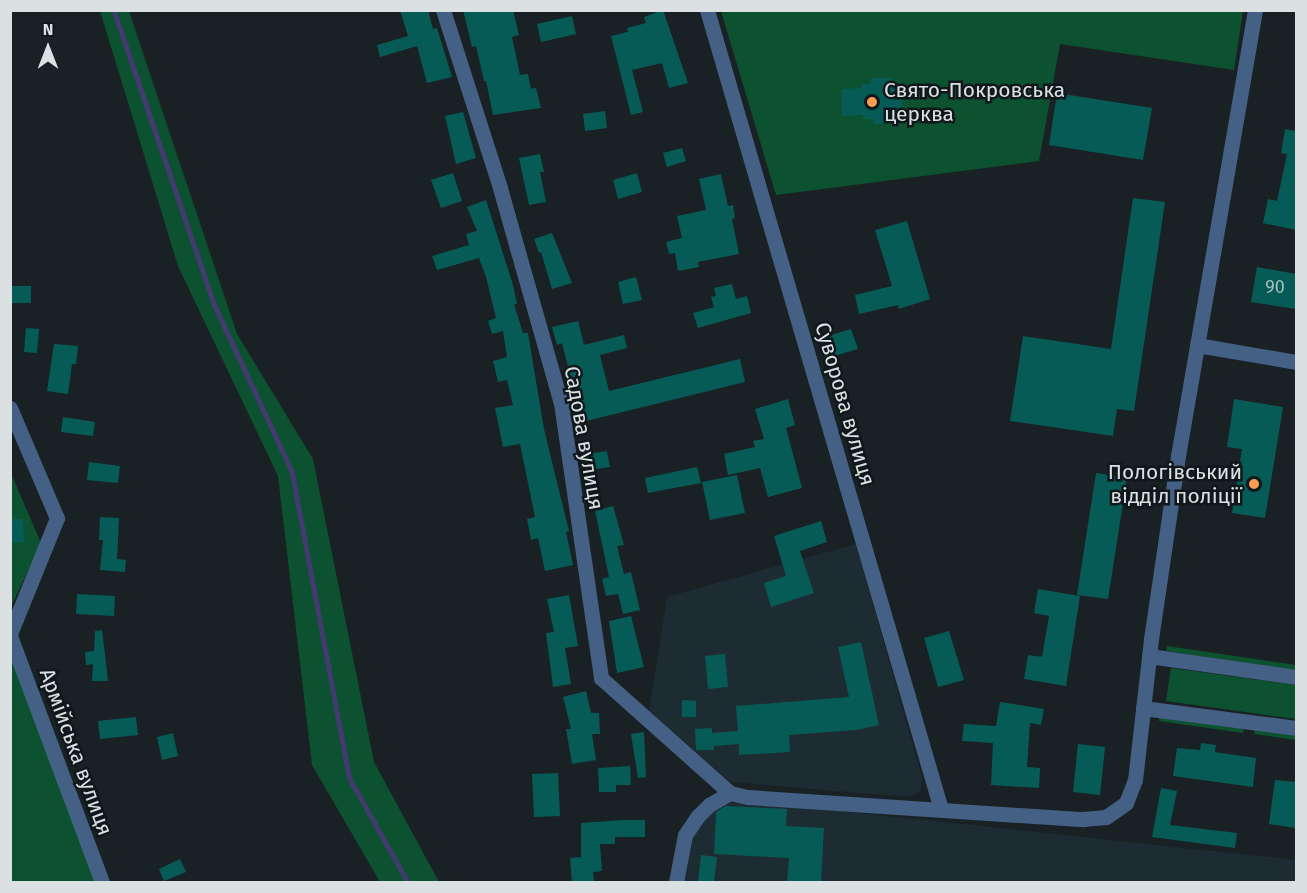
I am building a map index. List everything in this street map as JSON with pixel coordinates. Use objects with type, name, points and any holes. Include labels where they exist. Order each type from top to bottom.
[{"type":"street","name":"Садова вулиця","points":[[443,10],[500,188],[561,403],[601,678],[730,794]]},
{"type":"street","name":"Суворова вулиця","points":[[707,10],[941,809]]},
{"type":"street","points":[[676,882],[685,835],[709,805],[730,794],[748,798],[1083,819],[1112,815],[1126,802],[1133,788],[1149,656],[1197,345],[1255,10]]},
{"type":"street","points":[[1197,345],[1296,362]]},
{"type":"street","name":"Армійська вулиця","points":[[10,408],[57,518],[10,635],[102,882]]},
{"type":"street","points":[[1149,656],[1296,676]]},
{"type":"street","points":[[1143,708],[1296,728]]},
{"type":"shaded area","points":[[856,544],[923,781],[920,792],[908,797],[730,782],[649,711],[667,597]]},
{"type":"shaded area","points":[[748,801],[1296,860],[1296,882],[683,882],[686,853],[702,819],[716,804]]},
{"type":"green space","points":[[100,11],[129,11],[237,334],[313,459],[374,762],[439,882],[380,882],[312,765],[278,476],[178,266]]},
{"type":"green space","points":[[721,11],[1243,11],[1234,70],[1060,44],[1039,161],[776,195]]},
{"type":"green space","points":[[10,471],[41,543],[11,607],[10,607]]},
{"type":"green space","points":[[1167,646],[1296,665],[1296,670],[1166,651]]},
{"type":"green space","points":[[10,655],[96,882],[11,882]]},
{"type":"green space","points":[[1171,668],[1296,685],[1296,719],[1166,701]]},
{"type":"green space","points":[[1160,715],[1244,727],[1243,733],[1159,721]]},
{"type":"green space","points":[[1255,729],[1296,734],[1296,740],[1254,734]]},
{"type":"building","points":[[400,10],[428,10],[433,29],[437,28],[452,77],[427,83],[417,46],[380,57],[377,45],[408,36]]},
{"type":"building","points":[[463,10],[513,10],[519,35],[512,37],[520,75],[528,74],[531,89],[536,88],[541,108],[493,115],[476,46],[472,47]]},
{"type":"building","points":[[663,10],[688,83],[669,88],[662,63],[632,70],[643,112],[631,115],[611,36],[628,32],[627,28],[646,23],[644,17]]},
{"type":"building","points":[[572,16],[576,34],[541,42],[537,24]]},
{"type":"building","name":"Свято-Покровська церква","points":[[871,78],[892,78],[892,83],[902,83],[903,118],[892,118],[892,124],[873,124],[873,119],[863,119],[863,115],[842,116],[842,89],[862,88],[862,84],[871,84]]},
{"type":"building","points":[[1057,93],[1152,108],[1143,160],[1049,145]]},
{"type":"building","points":[[605,111],[607,128],[585,131],[583,114]]},
{"type":"building","points":[[463,112],[476,158],[456,164],[445,116]]},
{"type":"building","points":[[1285,129],[1296,131],[1296,230],[1263,223],[1268,199],[1277,201],[1287,154],[1281,153]]},
{"type":"building","points":[[682,148],[686,161],[667,167],[663,153]]},
{"type":"building","points":[[540,154],[544,172],[540,172],[546,202],[529,205],[519,158]]},
{"type":"building","points":[[453,173],[462,201],[441,208],[431,180]]},
{"type":"building","points":[[637,173],[642,192],[618,199],[613,180]]},
{"type":"building","points":[[721,174],[728,206],[733,205],[735,218],[732,219],[739,254],[698,262],[699,267],[678,271],[675,253],[669,254],[666,242],[682,238],[677,216],[706,210],[699,179]]},
{"type":"building","points":[[1133,198],[1165,202],[1134,411],[1117,409],[1113,436],[1010,421],[1023,336],[1111,349]]},
{"type":"building","points":[[486,200],[513,285],[517,304],[514,304],[523,333],[528,333],[544,429],[569,531],[566,532],[573,565],[545,571],[538,538],[531,540],[527,519],[535,517],[520,444],[503,447],[495,408],[513,405],[507,380],[498,382],[493,361],[507,357],[503,331],[492,334],[488,321],[496,318],[486,277],[479,258],[437,270],[432,256],[469,245],[466,234],[477,231],[467,207]]},
{"type":"building","points":[[907,221],[930,299],[899,309],[898,305],[859,314],[855,295],[892,286],[875,230]]},
{"type":"building","points":[[552,233],[572,283],[552,289],[541,252],[539,253],[534,239]]},
{"type":"building","points":[[1257,267],[1296,274],[1296,309],[1251,302]]},
{"type":"building","points":[[636,277],[642,300],[623,304],[618,282]]},
{"type":"building","points":[[732,284],[736,299],[747,296],[751,313],[698,328],[693,313],[714,307],[711,297],[716,296],[714,288]]},
{"type":"building","points":[[10,286],[31,286],[31,303],[10,303]]},
{"type":"building","points":[[578,321],[584,345],[624,335],[627,348],[600,355],[609,391],[740,359],[745,382],[578,423],[572,400],[576,399],[562,343],[557,345],[552,327]]},
{"type":"building","points":[[26,328],[39,329],[37,353],[24,352]]},
{"type":"building","points":[[851,329],[858,349],[834,356],[828,336]]},
{"type":"building","points":[[54,344],[78,346],[76,364],[72,364],[68,394],[47,391]]},
{"type":"building","points":[[788,399],[795,425],[786,428],[802,488],[768,497],[760,468],[728,475],[724,454],[755,447],[753,441],[764,439],[755,409]]},
{"type":"building","points":[[1234,399],[1283,407],[1265,518],[1232,513],[1242,449],[1227,447]]},
{"type":"building","points":[[63,417],[95,422],[93,436],[61,432]]},
{"type":"building","points":[[607,451],[610,467],[583,471],[581,455]]},
{"type":"building","points":[[89,462],[120,466],[118,483],[87,480]]},
{"type":"building","points":[[697,467],[701,483],[648,493],[645,478]]},
{"type":"building","points":[[1096,473],[1127,478],[1108,599],[1077,595]]},
{"type":"building","points":[[737,475],[745,513],[710,520],[702,482]]},
{"type":"building","points":[[613,506],[624,545],[617,546],[624,574],[631,572],[640,610],[623,614],[618,594],[606,596],[602,579],[609,577],[595,511]]},
{"type":"building","points":[[100,517],[119,518],[117,559],[126,560],[125,572],[100,570],[103,540],[99,540]]},
{"type":"building","points":[[10,519],[23,519],[24,542],[10,543]]},
{"type":"building","points":[[821,521],[827,542],[800,551],[814,593],[771,607],[764,583],[786,576],[774,536]]},
{"type":"building","points":[[1038,589],[1080,596],[1066,686],[1024,679],[1028,655],[1042,657],[1049,616],[1034,613]]},
{"type":"building","points":[[77,594],[115,596],[114,616],[76,614]]},
{"type":"building","points":[[569,595],[578,646],[565,648],[571,684],[553,687],[546,633],[554,632],[547,599]]},
{"type":"building","points":[[631,616],[644,667],[617,673],[609,621]]},
{"type":"building","points":[[102,630],[108,681],[92,681],[93,664],[86,665],[85,652],[94,651],[95,631]]},
{"type":"building","points":[[949,631],[964,680],[938,687],[924,638]]},
{"type":"building","points":[[861,642],[879,725],[856,730],[789,735],[790,752],[739,755],[739,744],[714,746],[714,750],[696,750],[695,729],[712,728],[712,733],[738,731],[736,706],[849,697],[838,647]]},
{"type":"building","points":[[725,654],[728,687],[708,689],[705,656]]},
{"type":"building","points":[[586,691],[591,713],[599,713],[600,734],[592,734],[596,760],[572,764],[566,729],[571,729],[563,697]]},
{"type":"building","points":[[682,700],[696,701],[696,717],[682,717]]},
{"type":"building","points":[[1000,702],[1044,709],[1041,725],[1030,723],[1027,767],[1040,768],[1039,788],[991,785],[993,743],[962,741],[964,724],[996,726]]},
{"type":"building","points":[[136,717],[138,735],[100,739],[98,721]]},
{"type":"building","points":[[644,732],[646,777],[638,778],[631,734]]},
{"type":"building","points":[[173,733],[178,756],[162,760],[157,737]]},
{"type":"building","points":[[1201,743],[1216,745],[1215,752],[1256,758],[1253,787],[1173,776],[1177,748],[1200,750]]},
{"type":"building","points":[[1078,744],[1105,747],[1100,795],[1073,792]]},
{"type":"building","points":[[630,766],[631,785],[616,785],[616,792],[599,792],[598,768]]},
{"type":"building","points":[[558,773],[560,816],[534,817],[532,774]]},
{"type":"building","points":[[1275,780],[1296,782],[1296,828],[1269,824]]},
{"type":"building","points":[[1161,788],[1177,791],[1170,825],[1237,833],[1235,848],[1152,837]]},
{"type":"building","points":[[726,806],[787,809],[786,826],[824,828],[821,882],[787,882],[789,858],[714,854],[716,812]]},
{"type":"building","points":[[645,820],[645,837],[615,837],[615,844],[600,844],[602,871],[593,872],[594,882],[572,882],[570,858],[581,857],[581,823]]},
{"type":"building","points":[[701,855],[717,857],[714,882],[698,882]]},
{"type":"building","points":[[180,859],[186,872],[164,881],[159,869]]},
{"type":"waterway","points":[[114,10],[215,306],[292,471],[349,777],[408,882]]},
{"type":"place","name":"Свято-Покровська церква","points":[[872,102]]},
{"type":"place","name":"Пологівський відділ поліції","points":[[1254,484]]}]
